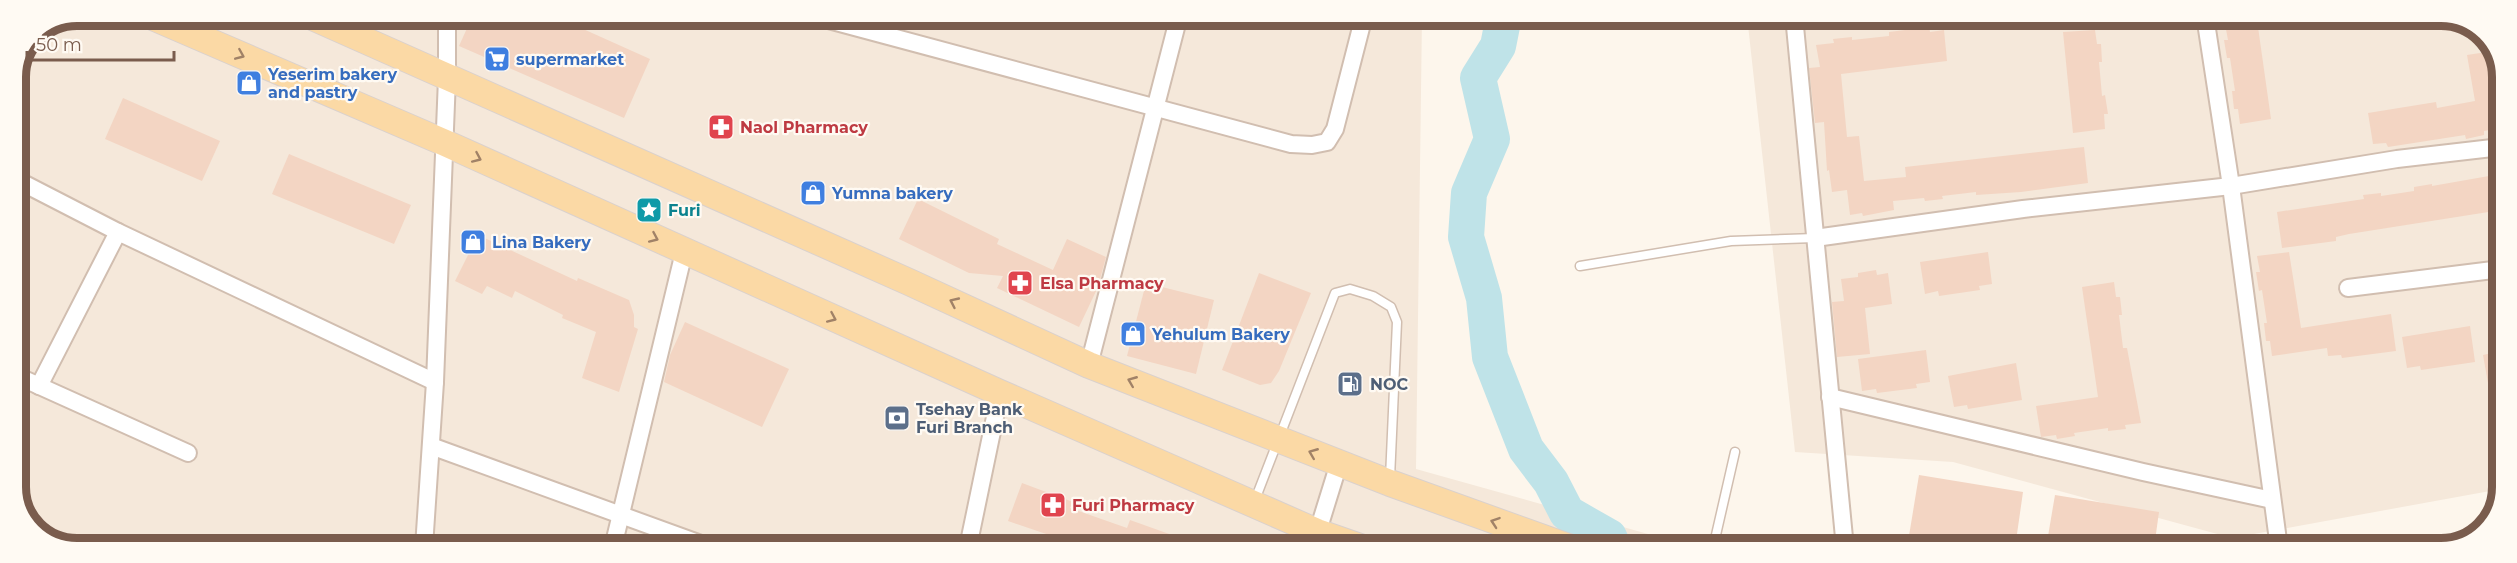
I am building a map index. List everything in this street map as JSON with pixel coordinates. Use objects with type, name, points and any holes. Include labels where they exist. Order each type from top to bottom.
[{"type":"main road","points":[[174,26],[443,142],[684,252],[1253,504],[1312,538]]},
{"type":"main road","points":[[332,26],[1089,364],[1390,483],[1543,538]]},
{"type":"street","points":[[425,538],[435,382],[447,26]]},
{"type":"street","points":[[851,26],[1292,144],[1312,145],[1327,142],[1335,129],[1361,26]]},
{"type":"street","points":[[1089,364],[1177,26]]},
{"type":"street","points":[[1795,26],[1844,538]]},
{"type":"street","points":[[2207,26],[2231,186],[2277,538]]},
{"type":"street","points":[[1815,238],[2023,209],[2231,186],[2397,159],[2491,148]]},
{"type":"street","points":[[26,185],[118,232],[435,382]]},
{"type":"street","points":[[39,386],[118,232]]},
{"type":"street","points":[[614,538],[684,252]]},
{"type":"street","points":[[2348,288],[2491,270]]},
{"type":"street","points":[[26,380],[188,453]]},
{"type":"street","points":[[970,538],[1000,393]]},
{"type":"street","points":[[1830,397],[2131,469],[2272,500]]},
{"type":"street","points":[[431,446],[684,538]]},
{"type":"street","points":[[1316,538],[1340,463]]},
{"type":"lane","points":[[1580,266],[1731,241],[1815,238]]},
{"type":"lane","points":[[1253,504],[1335,293],[1350,289],[1373,297],[1391,308],[1397,321],[1390,483]]},
{"type":"lane","points":[[1715,538],[1735,452]]},
{"type":"shaded area","points":[[67,26],[1422,26],[1416,469],[1662,538],[67,537],[51,531],[38,520],[26,496],[26,67],[29,57],[40,40],[57,29]]},
{"type":"shaded area","points":[[1748,26],[2450,26],[2466,32],[2485,51],[2491,67],[2492,491],[2232,538],[1953,462],[1795,452]]},
{"type":"building","points":[[468,26],[576,26],[650,59],[624,118],[459,46]]},
{"type":"building","points":[[2225,26],[2258,26],[2271,119],[2240,124],[2238,109],[2234,109],[2232,91],[2235,91],[2230,58],[2227,58],[2224,40],[2228,40]]},
{"type":"building","points":[[1929,27],[1930,32],[1944,30],[1947,61],[1841,74],[1847,137],[1859,136],[1864,181],[1906,177],[1905,167],[2084,147],[2088,183],[2021,192],[1976,195],[1976,192],[1942,196],[1943,199],[1925,201],[1924,198],[1893,201],[1894,210],[1863,216],[1862,213],[1850,215],[1847,190],[1832,192],[1829,170],[1827,171],[1824,122],[1815,123],[1809,68],[1820,67],[1816,45],[1834,43],[1833,39],[1852,37],[1852,40],[1889,36],[1889,32]]},
{"type":"building","points":[[2095,30],[2097,44],[2101,44],[2102,62],[2099,62],[2102,96],[2105,95],[2108,114],[2104,114],[2105,129],[2073,133],[2063,32]]},
{"type":"building","points":[[2486,52],[2488,57],[2491,67],[2491,130],[2484,131],[2484,135],[2466,139],[2465,135],[2388,147],[2386,143],[2373,144],[2368,113],[2436,102],[2437,108],[2475,101],[2467,55]]},
{"type":"building","points":[[123,98],[220,141],[202,181],[105,139]]},
{"type":"building","points":[[289,154],[411,205],[394,244],[272,194]]},
{"type":"building","points":[[2489,176],[2491,178],[2491,212],[2349,234],[2336,237],[2336,241],[2282,248],[2277,212],[2364,199],[2363,195],[2381,193],[2381,196],[2414,191],[2414,187],[2432,184],[2432,186]]},
{"type":"building","points":[[918,199],[999,239],[997,244],[1053,270],[1067,239],[1106,257],[1098,287],[1079,327],[997,288],[1003,276],[969,273],[899,239]]},
{"type":"building","points":[[478,235],[577,281],[578,278],[629,300],[634,315],[634,327],[638,329],[619,392],[582,378],[596,332],[562,318],[563,315],[515,291],[512,298],[487,286],[482,294],[455,281]]},
{"type":"building","points":[[1988,252],[1992,284],[1979,286],[1980,290],[1939,296],[1938,291],[1925,294],[1920,262]]},
{"type":"building","points":[[2289,252],[2301,328],[2391,314],[2396,351],[2342,358],[2341,355],[2328,356],[2327,348],[2272,356],[2270,341],[2266,341],[2264,323],[2267,323],[2262,290],[2259,291],[2256,272],[2260,272],[2257,256]]},
{"type":"building","points":[[1876,270],[1877,275],[1888,273],[1892,304],[1865,308],[1870,354],[1837,357],[1832,302],[1844,301],[1841,279],[1858,277],[1858,273]]},
{"type":"building","points":[[1259,273],[1311,293],[1279,371],[1271,383],[1260,385],[1222,370]]},
{"type":"building","points":[[2114,282],[2116,297],[2120,297],[2122,315],[2119,315],[2123,348],[2127,348],[2141,423],[2125,425],[2126,429],[2108,431],[2108,428],[2074,433],[2075,436],[2057,439],[2056,435],[2041,437],[2036,406],[2098,397],[2082,287]]},
{"type":"building","points":[[1146,283],[1214,300],[1196,374],[1127,356]]},
{"type":"building","points":[[685,322],[789,369],[762,427],[664,382],[670,355]]},
{"type":"building","points":[[2470,326],[2475,362],[2421,370],[2420,366],[2407,368],[2402,337]]},
{"type":"building","points":[[1926,350],[1930,382],[1916,384],[1917,388],[1877,393],[1876,389],[1862,391],[1858,359]]},
{"type":"building","points":[[2492,353],[2492,404],[2483,355]]},
{"type":"building","points":[[2016,363],[2022,400],[1968,409],[1967,405],[1954,407],[1948,376]]},
{"type":"building","points":[[1919,475],[2023,492],[2016,538],[1909,538]]},
{"type":"building","points":[[1022,483],[1073,502],[1070,508],[1127,528],[1130,520],[1180,538],[1058,538],[1008,521]]},
{"type":"building","points":[[2055,495],[2159,512],[2155,538],[2048,538]]},
{"type":"waterway","points":[[1502,26],[1498,46],[1478,78],[1492,139],[1469,193],[1466,237],[1484,298],[1490,357],[1526,449],[1551,482],[1567,513],[1609,538]]},
{"type":"place","name":"supermarket","points":[[497,59]]},
{"type":"place","name":"Yeserim bakery and pastry","points":[[249,83]]},
{"type":"place","name":"Naol Pharmacy","points":[[721,127]]},
{"type":"place","name":"Yumna bakery","points":[[813,193]]},
{"type":"place","name":"Furi","points":[[649,210]]},
{"type":"place","name":"Lina Bakery","points":[[473,242]]},
{"type":"place","name":"Elsa Pharmacy","points":[[1020,283]]},
{"type":"place","name":"Yehulum Bakery","points":[[1133,334]]},
{"type":"place","name":"NOC","points":[[1350,384]]},
{"type":"place","name":"Tsehay Bank Furi Branch","points":[[897,418]]},
{"type":"place","name":"Furi Pharmacy","points":[[1053,505]]}]
